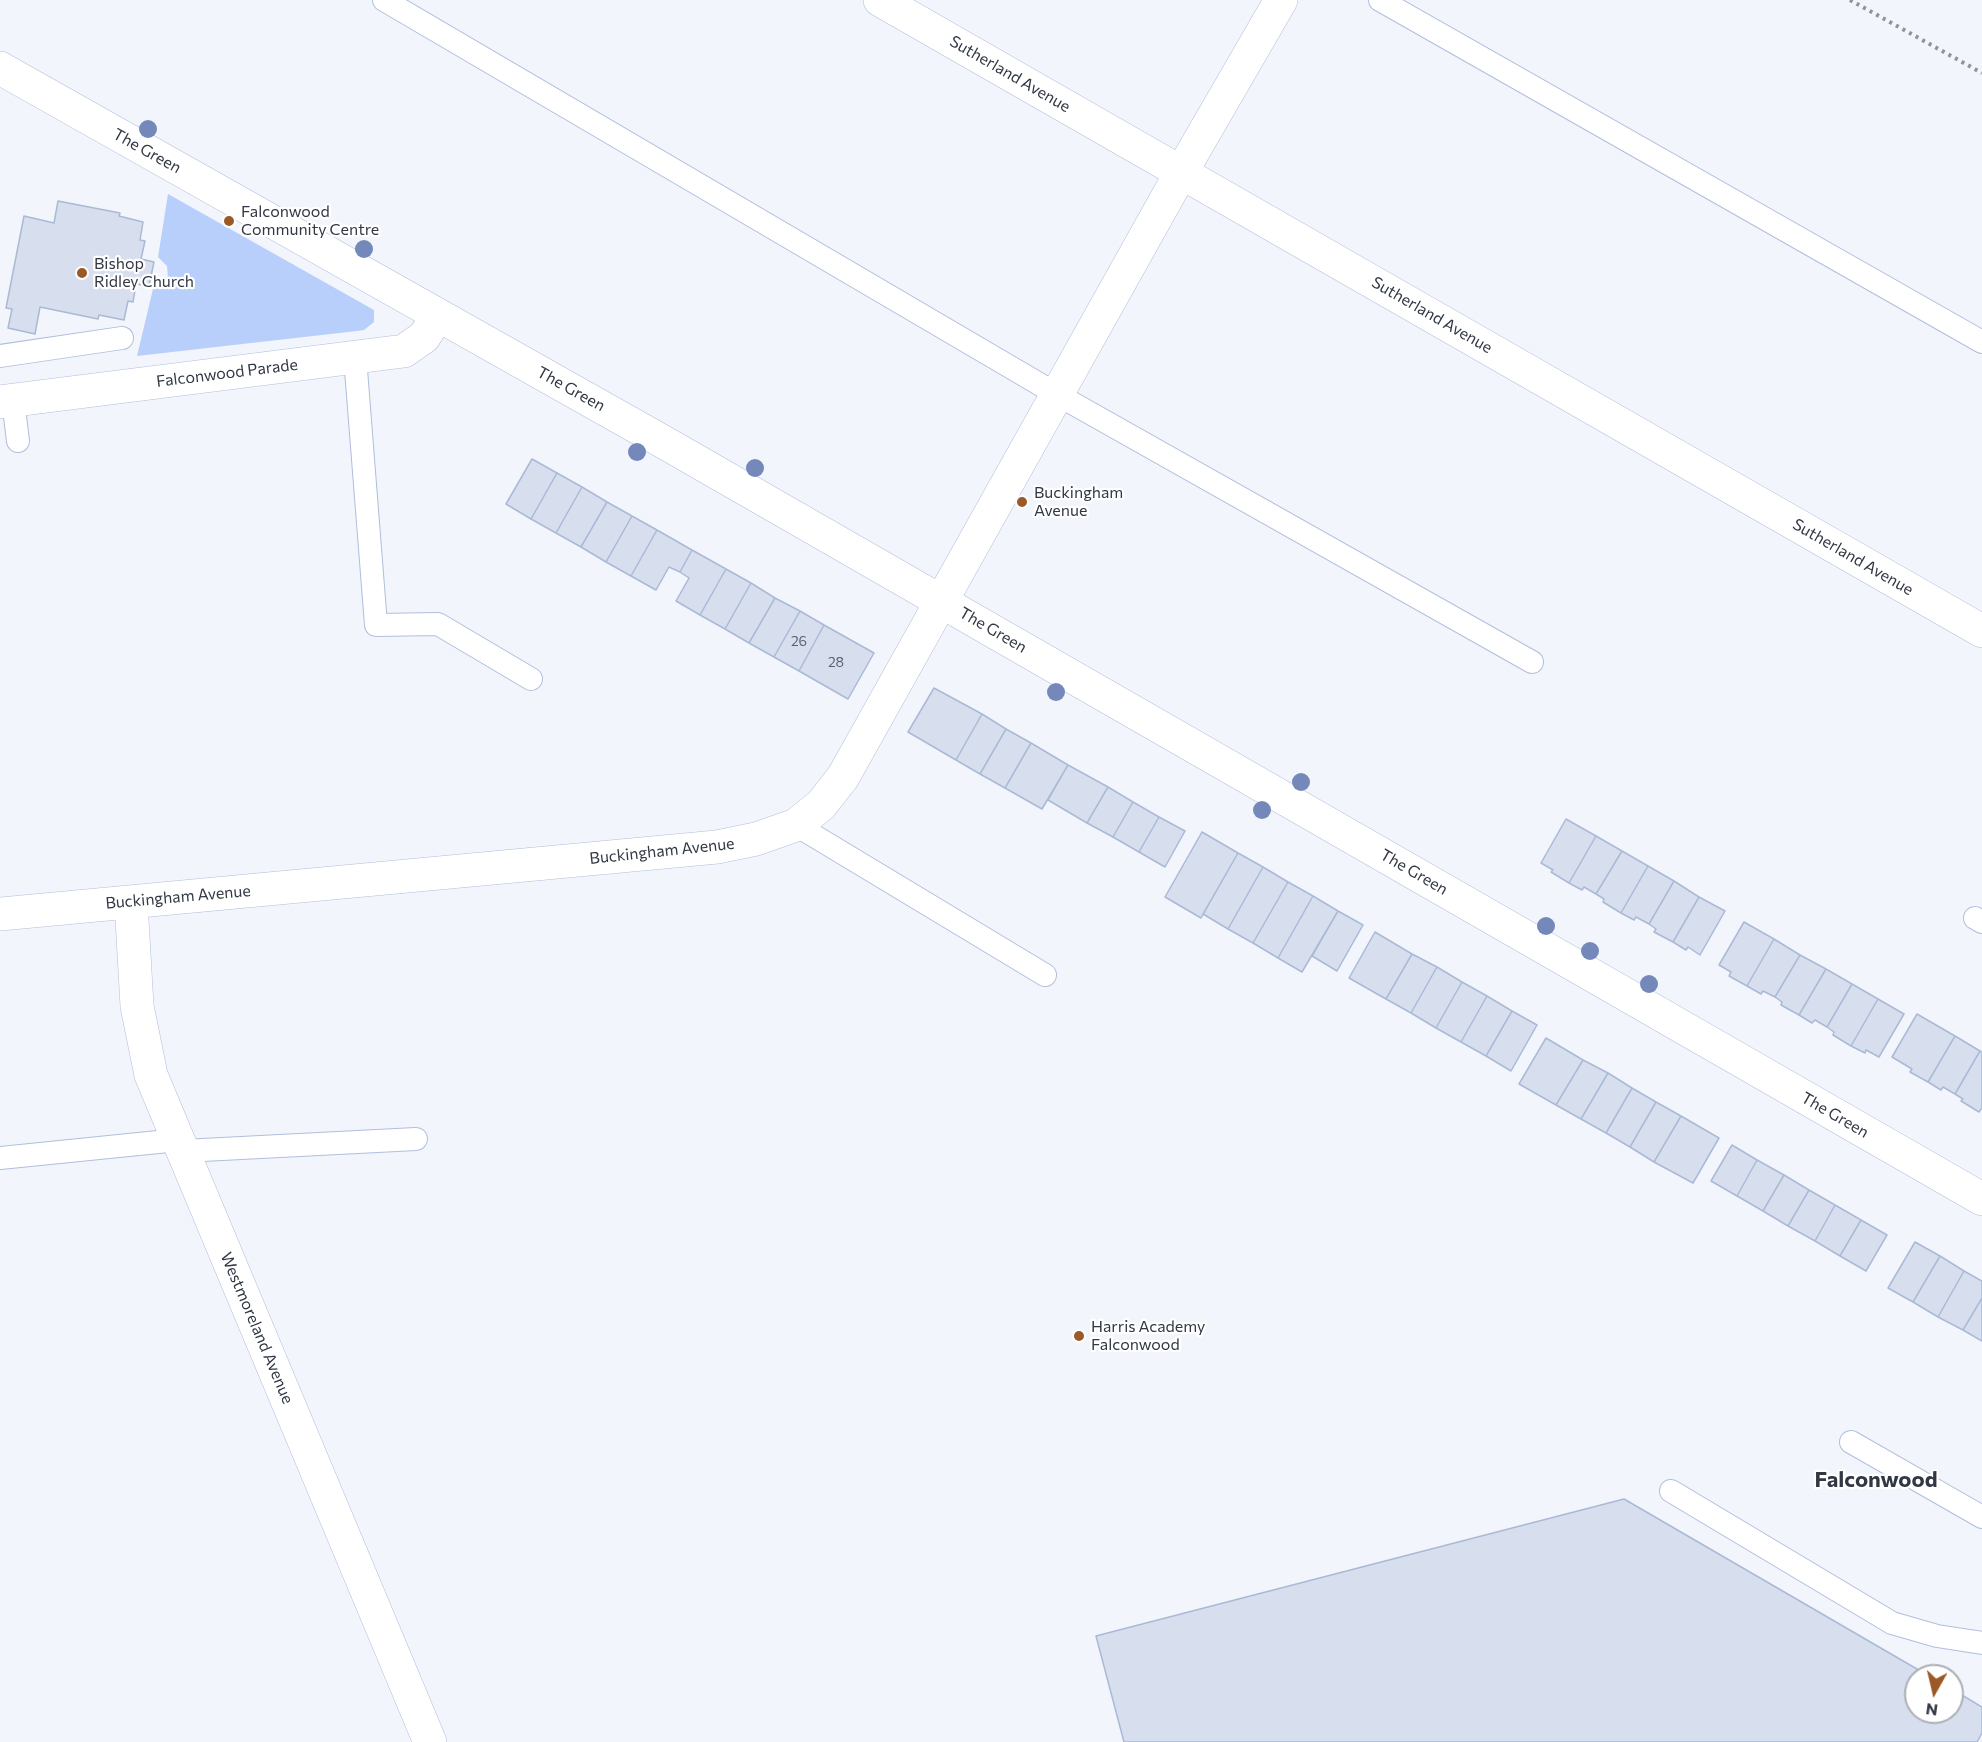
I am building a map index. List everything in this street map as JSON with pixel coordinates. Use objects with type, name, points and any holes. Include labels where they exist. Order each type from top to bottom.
[{"type":"street","name":"Sutherland Avenue","points":[[880,0],[1982,631]]},
{"type":"street","name":"Buckingham Avenue","points":[[0,914],[717,848],[756,840],[796,825],[821,805],[843,777],[1182,171],[1281,0]]},
{"type":"street","name":"The Green","points":[[0,68],[941,601],[1982,1199]]},
{"type":"street","name":"Falconwood Parade","points":[[7,401],[404,351],[424,337],[438,315]]},
{"type":"street","name":"Westmoreland Avenue","points":[[131,902],[137,1006],[151,1075],[430,1742]]},
{"type":"lane","points":[[384,0],[1058,395],[1532,662]]},
{"type":"lane","points":[[1380,0],[1982,342]]},
{"type":"lane","points":[[0,356],[122,338]]},
{"type":"lane","points":[[355,357],[376,625],[438,624],[531,680]]},
{"type":"lane","points":[[7,401],[18,441]]},
{"type":"lane","points":[[796,825],[1045,975]]},
{"type":"lane","points":[[0,1158],[181,1146],[416,1139]]},
{"type":"lane","points":[[1851,1442],[1982,1517]]},
{"type":"lane","points":[[1671,1491],[1892,1623],[1937,1636],[1982,1643]]},
{"type":"path","points":[[1850,0],[1982,73]]},
{"type":"shaded area","points":[[168,194],[374,310],[374,322],[364,330],[137,356],[153,289],[162,286],[168,278],[167,266],[158,257]]},
{"type":"building","name":"Bishop Ridley Church","points":[[58,201],[120,213],[119,216],[143,222],[140,240],[145,241],[141,259],[154,262],[149,286],[136,284],[133,302],[128,301],[124,320],[99,315],[98,319],[40,307],[35,334],[8,328],[12,309],[6,308],[24,216],[54,223]]},
{"type":"building","points":[[532,459],[557,473],[531,519],[506,504]]},
{"type":"building","points":[[557,473],[582,487],[556,533],[531,519]]},
{"type":"building","points":[[582,487],[607,502],[581,547],[556,533]]},
{"type":"building","points":[[607,502],[632,516],[606,562],[581,547]]},
{"type":"building","points":[[632,516],[657,530],[631,576],[606,562]]},
{"type":"building","points":[[657,530],[692,550],[680,572],[669,567],[656,590],[631,576]]},
{"type":"building","points":[[692,550],[726,569],[700,615],[676,601],[689,578],[680,572]]},
{"type":"building","points":[[726,569],[751,583],[725,629],[700,615]]},
{"type":"building","points":[[751,583],[775,598],[749,643],[725,629]]},
{"type":"building","points":[[775,598],[800,611],[774,657],[749,643]]},
{"type":"building","points":[[800,611],[824,625],[799,671],[774,657]]},
{"type":"building","points":[[824,625],[874,653],[848,699],[799,671]]},
{"type":"building","points":[[934,688],[982,714],[956,760],[908,732]]},
{"type":"building","points":[[982,714],[1006,729],[980,774],[956,760]]},
{"type":"building","points":[[1006,729],[1031,743],[1005,788],[980,774]]},
{"type":"building","points":[[1031,743],[1068,765],[1042,809],[1005,788]]},
{"type":"building","points":[[1068,765],[1108,787],[1087,823],[1048,800]]},
{"type":"building","points":[[1108,787],[1133,802],[1113,837],[1087,823]]},
{"type":"building","points":[[1133,802],[1159,817],[1139,852],[1113,837]]},
{"type":"building","points":[[1159,817],[1185,831],[1165,867],[1139,852]]},
{"type":"building","points":[[1566,819],[1596,836],[1569,883],[1541,863]]},
{"type":"building","points":[[1202,832],[1238,853],[1201,918],[1165,897]]},
{"type":"building","points":[[1596,836],[1622,851],[1596,894],[1584,887],[1582,890],[1569,883]]},
{"type":"building","points":[[1622,851],[1648,866],[1621,913],[1603,902],[1604,899],[1596,894]]},
{"type":"building","points":[[1238,853],[1263,867],[1228,929],[1203,914]]},
{"type":"building","points":[[1648,866],[1674,881],[1649,924],[1621,913]]},
{"type":"building","points":[[1263,867],[1288,882],[1253,943],[1228,929]]},
{"type":"building","points":[[1674,881],[1699,897],[1673,942],[1654,932],[1656,929],[1649,924]]},
{"type":"building","points":[[1288,882],[1313,896],[1278,958],[1253,943]]},
{"type":"building","points":[[1313,896],[1338,911],[1302,972],[1278,958]]},
{"type":"building","points":[[1699,897],[1725,911],[1700,955],[1688,947],[1686,950],[1673,942]]},
{"type":"building","points":[[1338,911],[1363,925],[1337,971],[1312,956]]},
{"type":"building","points":[[1744,922],[1774,939],[1747,986],[1729,976],[1731,972],[1719,965]]},
{"type":"building","points":[[1375,932],[1412,954],[1386,999],[1349,978]]},
{"type":"building","points":[[1774,939],[1800,955],[1775,997],[1763,991],[1761,994],[1747,986]]},
{"type":"building","points":[[1412,954],[1437,967],[1411,1013],[1386,999]]},
{"type":"building","points":[[1800,955],[1826,969],[1799,1015],[1781,1005],[1782,1002],[1775,997]]},
{"type":"building","points":[[1437,967],[1462,982],[1436,1028],[1411,1013]]},
{"type":"building","points":[[1826,969],[1852,984],[1827,1027],[1815,1020],[1812,1023],[1799,1015]]},
{"type":"building","points":[[1462,982],[1487,996],[1461,1042],[1436,1028]]},
{"type":"building","points":[[1852,984],[1878,999],[1851,1046],[1833,1035],[1834,1032],[1827,1027]]},
{"type":"building","points":[[1487,996],[1512,1011],[1486,1056],[1461,1042]]},
{"type":"building","points":[[1878,999],[1904,1014],[1879,1057],[1851,1046]]},
{"type":"building","points":[[1512,1011],[1537,1025],[1511,1071],[1486,1056]]},
{"type":"building","points":[[1917,1014],[1955,1036],[1928,1082],[1910,1072],[1912,1069],[1892,1057]]},
{"type":"building","points":[[1955,1036],[1980,1051],[1955,1094],[1943,1087],[1941,1090],[1928,1082]]},
{"type":"building","points":[[1546,1038],[1583,1060],[1556,1105],[1519,1084]]},
{"type":"building","points":[[1980,1051],[1982,1052],[1982,1108],[1979,1112],[1961,1101],[1963,1099],[1955,1094]]},
{"type":"building","points":[[1583,1060],[1608,1073],[1581,1119],[1556,1105]]},
{"type":"building","points":[[1608,1073],[1632,1088],[1606,1133],[1581,1119]]},
{"type":"building","points":[[1632,1088],[1656,1102],[1630,1147],[1606,1133]]},
{"type":"building","points":[[1656,1102],[1681,1116],[1654,1162],[1630,1147]]},
{"type":"building","points":[[1681,1116],[1719,1138],[1693,1183],[1654,1162]]},
{"type":"building","points":[[1732,1145],[1757,1160],[1737,1196],[1711,1181]]},
{"type":"building","points":[[1757,1160],[1784,1175],[1763,1211],[1737,1196]]},
{"type":"building","points":[[1784,1175],[1809,1190],[1788,1226],[1763,1211]]},
{"type":"building","points":[[1809,1190],[1835,1205],[1815,1241],[1788,1226]]},
{"type":"building","points":[[1835,1205],[1861,1220],[1840,1256],[1815,1241]]},
{"type":"building","points":[[1861,1220],[1887,1235],[1866,1271],[1840,1256]]},
{"type":"building","points":[[1915,1242],[1940,1256],[1913,1302],[1888,1288]]},
{"type":"building","points":[[1940,1256],[1964,1271],[1938,1317],[1913,1302]]},
{"type":"building","points":[[1964,1271],[1982,1281],[1982,1298],[1963,1330],[1938,1317]]},
{"type":"building","points":[[1982,1298],[1982,1341],[1963,1330]]},
{"type":"building","points":[[1624,1499],[1908,1664],[1904,1664],[1904,1724],[1964,1724],[1964,1696],[1982,1707],[1982,1733],[1977,1742],[1124,1742],[1096,1636]]},
{"type":"place","name":"Falconwood Community Centre","points":[[229,221]]},
{"type":"place","name":"Bishop Ridley Church","points":[[82,273]]},
{"type":"place","name":"Buckingham Avenue","points":[[1022,502]]},
{"type":"place","name":"Harris Academy Falconwood","points":[[1079,1336]]},
{"type":"district","name":"Falconwood","points":[[1876,1480]]}]
